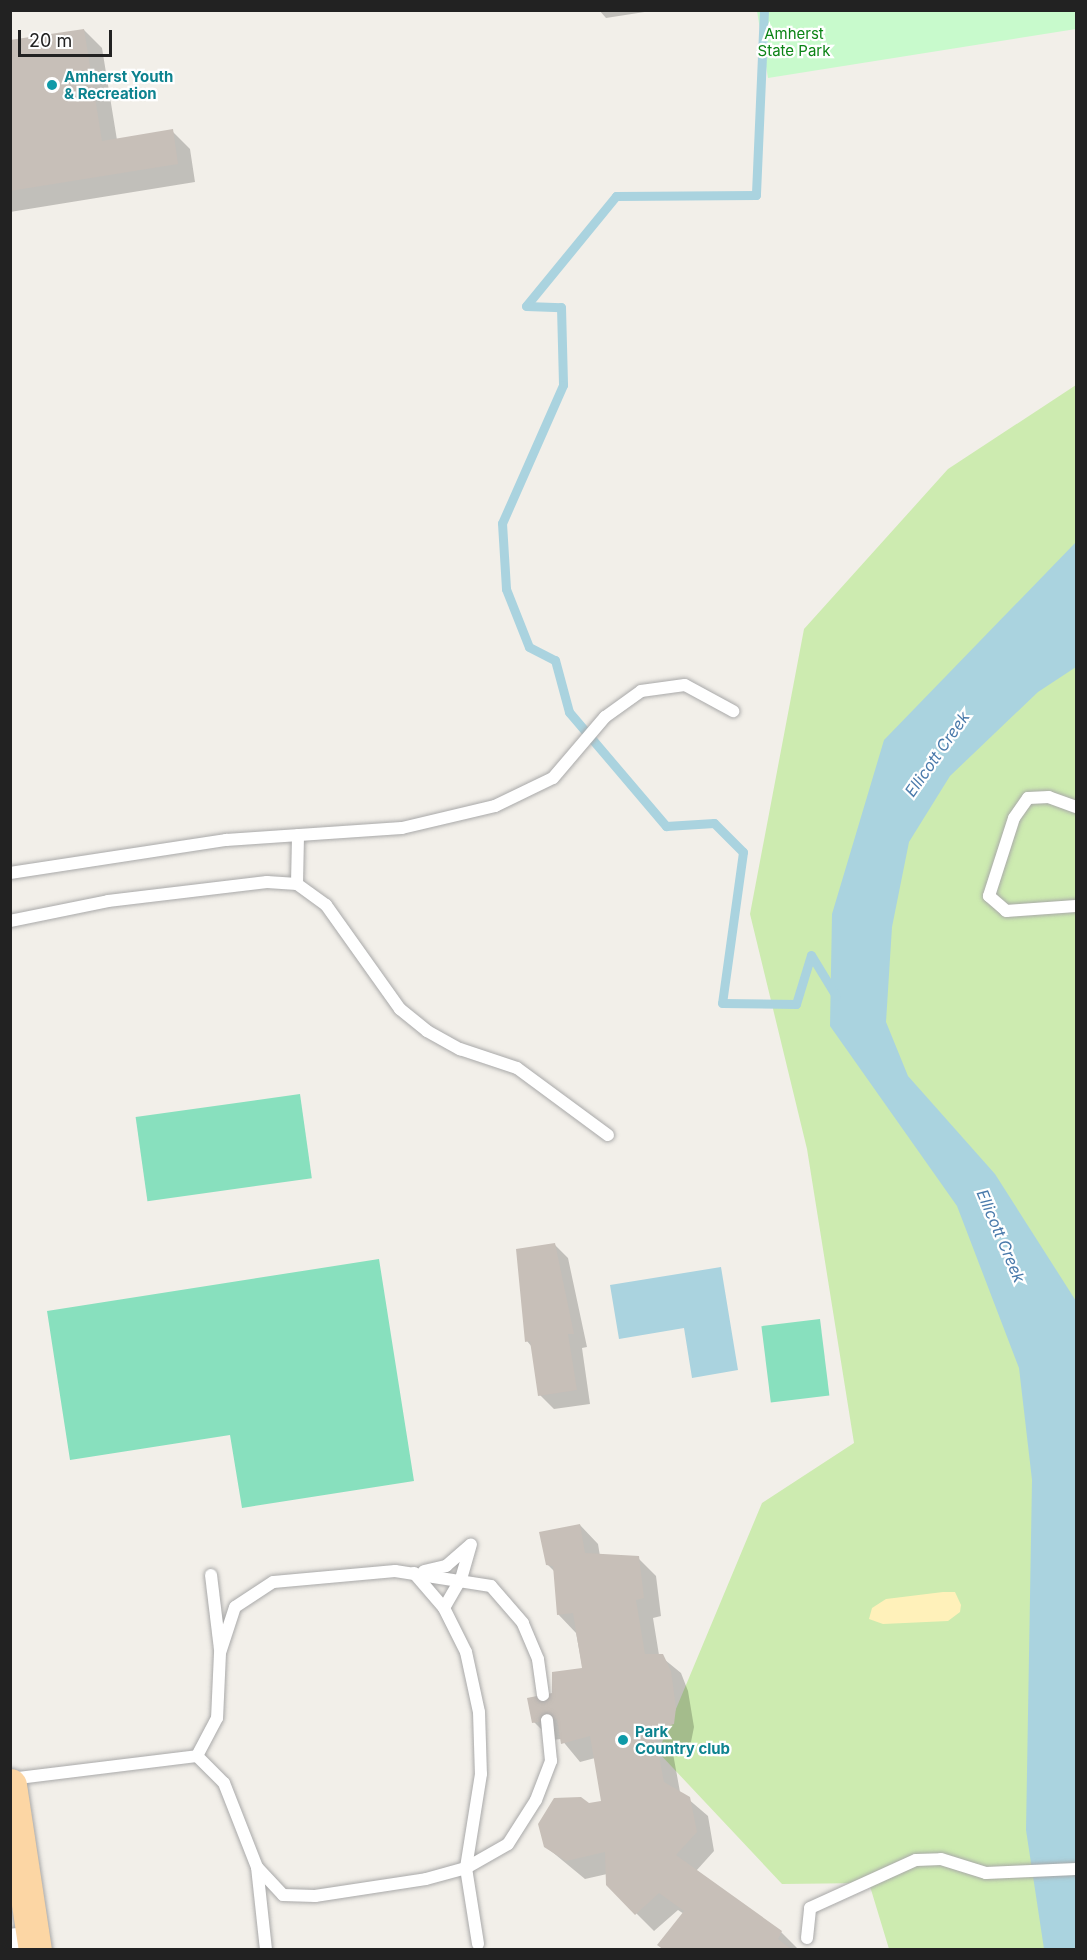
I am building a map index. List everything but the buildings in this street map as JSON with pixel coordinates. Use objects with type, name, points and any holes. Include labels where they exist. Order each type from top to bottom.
[{"type":"main road","points":[[10,1785],[26,1944]]},
{"type":"lane","points":[[10,873],[226,840],[402,828],[495,806],[553,778],[603,720],[641,691],[685,685],[734,711]]},
{"type":"lane","points":[[1077,807],[1049,797],[1028,798],[1014,818],[989,896],[1006,911],[1077,906]]},
{"type":"lane","points":[[297,884],[298,835]]},
{"type":"lane","points":[[10,921],[108,901],[267,882],[297,884],[326,905],[400,1009],[427,1031],[460,1049],[517,1068],[608,1135]]},
{"type":"lane","points":[[414,1573],[446,1566],[471,1544],[461,1579],[444,1608]]},
{"type":"lane","points":[[220,1653],[235,1607],[273,1582],[394,1571],[461,1579],[491,1586],[523,1623],[538,1659],[543,1695]]},
{"type":"lane","points":[[414,1573],[444,1608],[466,1652],[479,1712],[481,1774],[466,1868],[478,1944]]},
{"type":"lane","points":[[197,1756],[217,1718],[220,1653],[211,1575]]},
{"type":"lane","points":[[257,1867],[283,1895],[315,1896],[426,1879],[466,1868],[508,1844],[536,1800],[551,1761],[547,1720]]},
{"type":"lane","points":[[10,1779],[197,1756]]},
{"type":"lane","points":[[197,1756],[224,1783],[257,1867],[266,1950]]},
{"type":"lane","points":[[807,1938],[810,1908],[916,1860],[941,1859],[986,1873],[999,1870],[1077,1869]]},
{"type":"green space","name":"Amherst State Park","points":[[757,11],[1076,11],[1076,29],[768,78]]},
{"type":"green space","name":"Park Country club","points":[[1076,385],[1076,1949],[889,1949],[869,1883],[782,1884],[658,1752],[762,1503],[854,1443],[807,1149],[750,914],[804,629],[948,469]]},
{"type":"green space","points":[[300,1094],[312,1178],[147,1201],[136,1117]]},
{"type":"green space","points":[[379,1259],[414,1481],[242,1508],[230,1435],[70,1460],[47,1311]]},
{"type":"green space","points":[[820,1319],[829,1395],[771,1403],[761,1326]]},
{"type":"sand","points":[[955,1592],[961,1605],[960,1612],[948,1621],[883,1624],[869,1619],[872,1608],[886,1599]]},
{"type":"water","name":"Ellicott Creek","points":[[1076,542],[1076,667],[1038,692],[950,776],[909,842],[892,927],[886,1022],[908,1076],[995,1174],[1076,1301],[1076,1949],[1044,1949],[1026,1830],[1032,1480],[1019,1368],[957,1206],[830,1026],[832,914],[884,740]]},
{"type":"water","points":[[721,1267],[738,1370],[692,1378],[684,1328],[619,1339],[610,1285]]},
{"type":"waterway","points":[[764,10],[756,195],[616,196],[526,306],[561,307],[563,385],[502,523],[506,589],[529,647],[555,660],[569,712],[666,826],[714,823],[743,852],[722,1003],[796,1004],[811,955],[836,996]]},
{"type":"place","name":"Amherst Youth & Recreation","points":[[52,85]]},
{"type":"place","name":"Park Country club","points":[[623,1740]]}]
